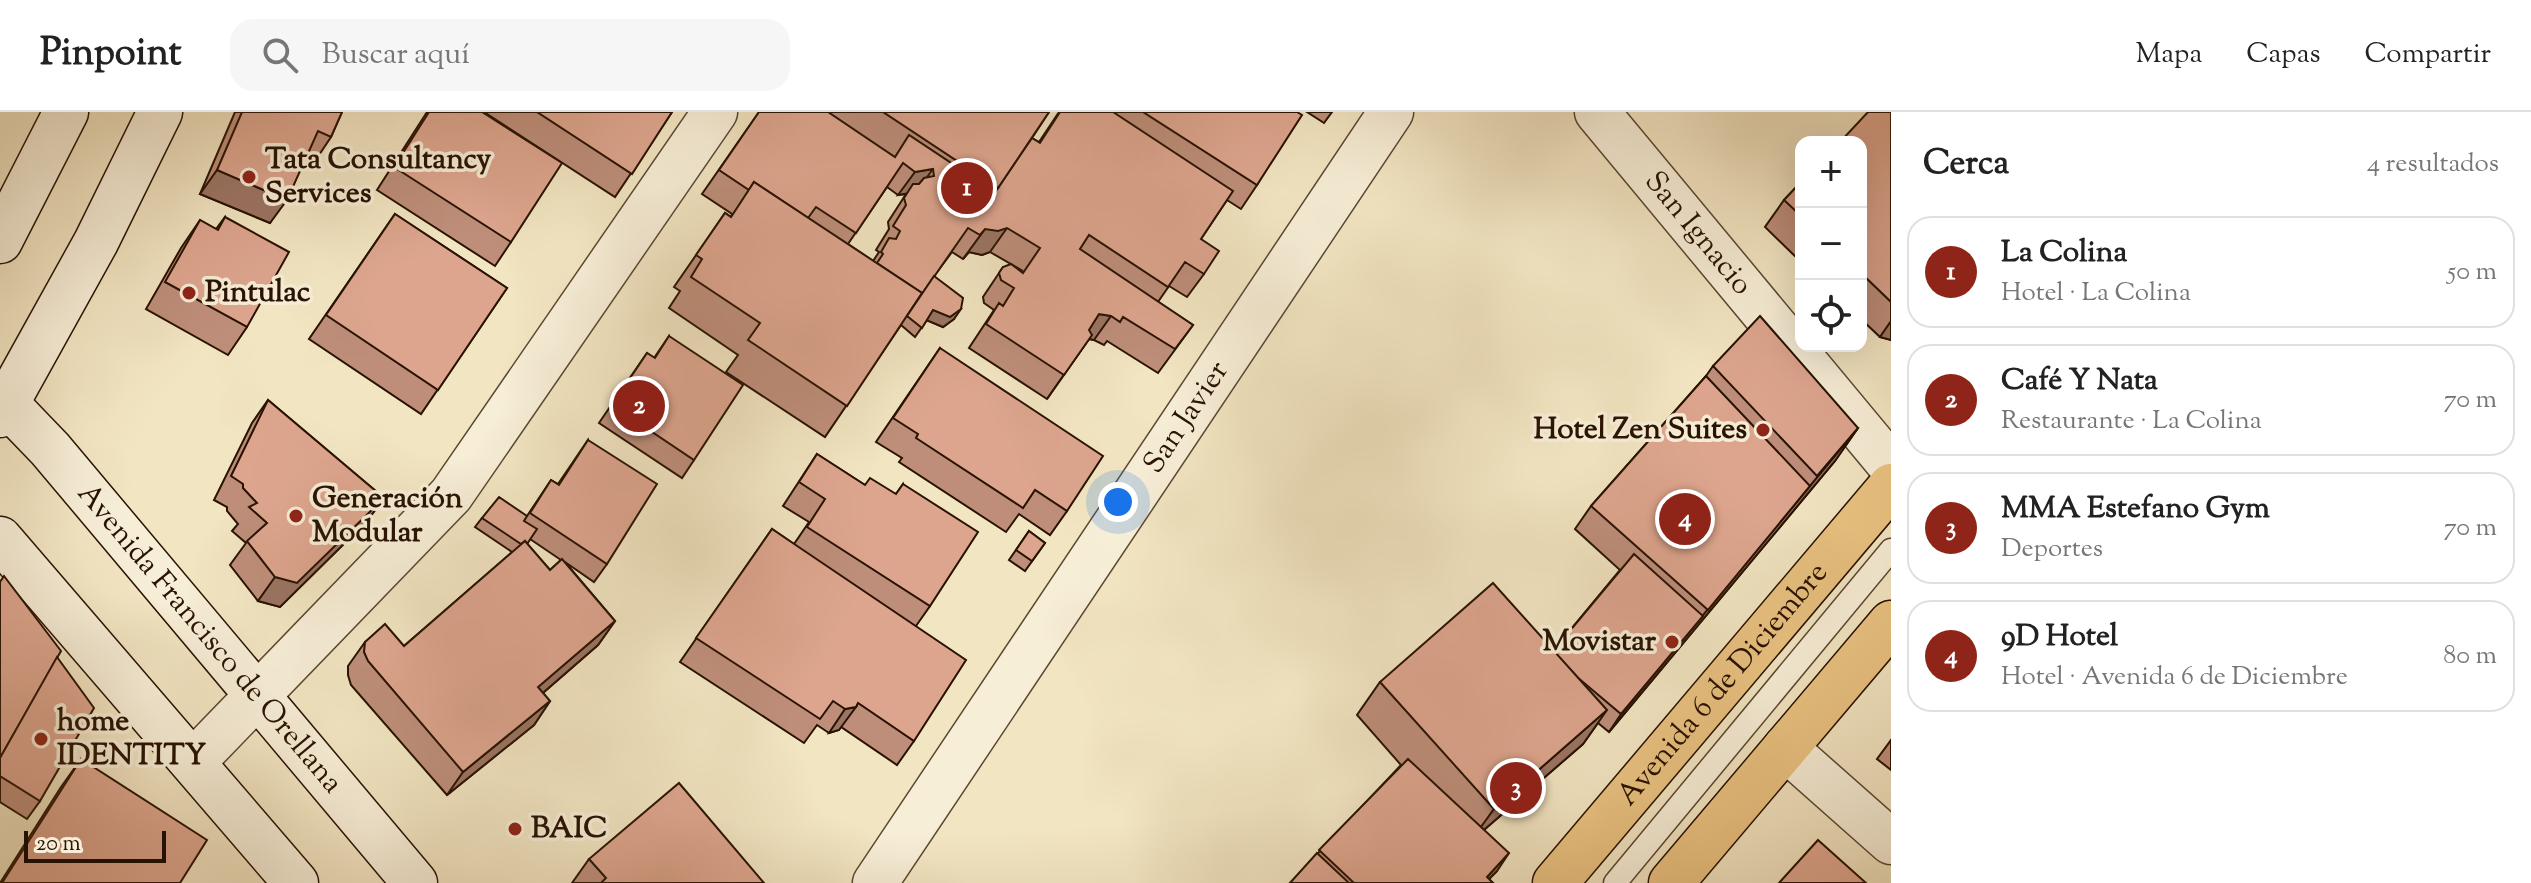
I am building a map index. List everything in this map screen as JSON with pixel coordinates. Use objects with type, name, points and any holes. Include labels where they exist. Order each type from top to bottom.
[{"type":"main road","name":"Avenida 6 de Diciembre","points":[[1555,883],[1891,486]]},
{"type":"main road","points":[[1671,883],[1891,623]]},
{"type":"street","points":[[0,241],[66,112]]},
{"type":"street","points":[[2,405],[96,242],[160,112]]},
{"type":"street","points":[[193,762],[451,495],[715,112]]},
{"type":"street","name":"San Javier","points":[[875,883],[1391,112]]},
{"type":"street","name":"San Ignacio","points":[[1597,112],[1891,466]]},
{"type":"street","name":"Avenida Francisco de Orellana","points":[[2,405],[50,449],[415,883]]},
{"type":"street","points":[[0,539],[296,883]]},
{"type":"street","points":[[1785,748],[1891,842]]},
{"type":"lane","points":[[1615,883],[1891,550]]},
{"type":"building","name":"Tata Consultancy Services","points":[[242,112],[342,112],[331,137],[318,131],[287,200],[217,170]]},
{"type":"building","points":[[429,112],[482,112],[562,163],[511,242],[394,167]]},
{"type":"building","points":[[537,112],[672,112],[632,174]]},
{"type":"building","points":[[759,112],[828,112],[895,157],[909,135],[995,192],[1032,138],[1040,143],[1060,112],[1113,112],[1233,191],[1201,239],[1219,251],[1204,274],[1185,262],[1168,287],[1089,235],[1080,249],[1193,325],[1175,349],[1123,317],[1120,322],[1111,316],[1099,314],[1089,330],[1092,335],[1064,375],[986,324],[999,303],[1003,306],[1014,288],[1001,280],[999,273],[1003,267],[1011,264],[1023,273],[1040,248],[1007,228],[998,231],[985,229],[980,235],[968,228],[922,294],[877,263],[889,238],[896,239],[900,231],[893,226],[906,205],[904,198],[913,184],[934,176],[933,169],[915,172],[903,163],[856,233],[816,207],[808,218],[754,182],[749,190],[719,170]]},
{"type":"building","points":[[883,112],[1049,112],[998,188]]},
{"type":"building","points":[[1143,112],[1297,112],[1302,115],[1257,185]]},
{"type":"building","points":[[1868,112],[1891,112],[1891,302],[1867,279],[1867,136],[1846,136]]},
{"type":"building","points":[[754,182],[922,293],[847,406],[748,340],[760,323],[691,277],[702,259],[696,255],[725,213],[731,217]]},
{"type":"building","points":[[1795,188],[1795,210],[1784,200]]},
{"type":"building","points":[[395,214],[507,288],[438,390],[326,315]]},
{"type":"building","points":[[225,217],[289,252],[247,327],[165,282],[200,220],[218,230]]},
{"type":"building","points":[[934,276],[963,298],[961,309],[950,317],[933,310],[922,328],[907,316]]},
{"type":"building","points":[[1760,316],[1858,428],[1817,476],[1713,366]]},
{"type":"building","points":[[669,336],[743,385],[694,460],[612,405],[647,353],[655,358]]},
{"type":"building","points":[[940,348],[1103,456],[1067,511],[1035,490],[1023,508],[916,438],[918,434],[893,418]]},
{"type":"building","points":[[1706,376],[1810,486],[1708,610],[1591,506]]},
{"type":"building","name":"Generación Modular","points":[[268,400],[384,498],[297,583],[275,577],[247,541],[267,523],[249,507],[257,503],[243,484],[231,476]]},
{"type":"building","points":[[588,440],[657,484],[607,564],[530,513],[551,480],[559,485]]},
{"type":"building","points":[[817,454],[865,485],[870,478],[896,494],[903,484],[978,532],[930,606],[807,527],[825,499],[799,482]]},
{"type":"building","points":[[499,497],[527,516],[524,521],[537,529],[527,544],[525,541],[521,544],[482,518]]},
{"type":"building","points":[[772,529],[966,660],[914,741],[858,703],[856,707],[845,709],[833,701],[820,719],[696,638]]},
{"type":"building","points":[[1029,531],[1045,543],[1032,561],[1016,550]]},
{"type":"building","points":[[525,541],[550,570],[562,559],[615,621],[538,687],[550,701],[463,772],[368,661],[364,652],[365,642],[385,624],[404,646]]},
{"type":"building","points":[[1634,554],[1703,616],[1621,714],[1577,677],[1553,651]]},
{"type":"building","points":[[4,576],[61,651],[0,758],[0,582]]},
{"type":"building","points":[[1493,583],[1607,710],[1494,809],[1380,682]]},
{"type":"building","name":"home IDENTITY","points":[[57,657],[94,708],[40,801],[0,776],[0,758]]},
{"type":"building","points":[[81,759],[207,840],[180,883],[2,883]]},
{"type":"building","points":[[1408,759],[1509,853],[1487,877],[1493,883],[1354,883],[1319,850]]},
{"type":"building","points":[[679,783],[764,883],[601,883],[606,878],[589,859]]},
{"type":"building","points":[[1818,840],[1866,883],[1779,883]]},
{"type":"building","points":[[1317,853],[1349,883],[1290,883]]},
{"type":"place","name":"Tata Consultancy Services","points":[[249,177]]},
{"type":"place","name":"La Colina","points":[[967,188]]},
{"type":"place","name":"Pintulac","points":[[189,293]]},
{"type":"place","name":"Café Y Nata","points":[[639,406]]},
{"type":"place","name":"Hotel Zen Suites","points":[[1763,430]]},
{"type":"place","name":"Generación Modular","points":[[296,516]]},
{"type":"place","name":"9D Hotel","points":[[1685,519]]},
{"type":"place","name":"Movistar","points":[[1672,642]]},
{"type":"place","name":"home IDENTITY","points":[[41,739]]},
{"type":"place","name":"MMA Estefano Gym","points":[[1516,788]]},
{"type":"place","name":"BAIC","points":[[515,829]]}]
